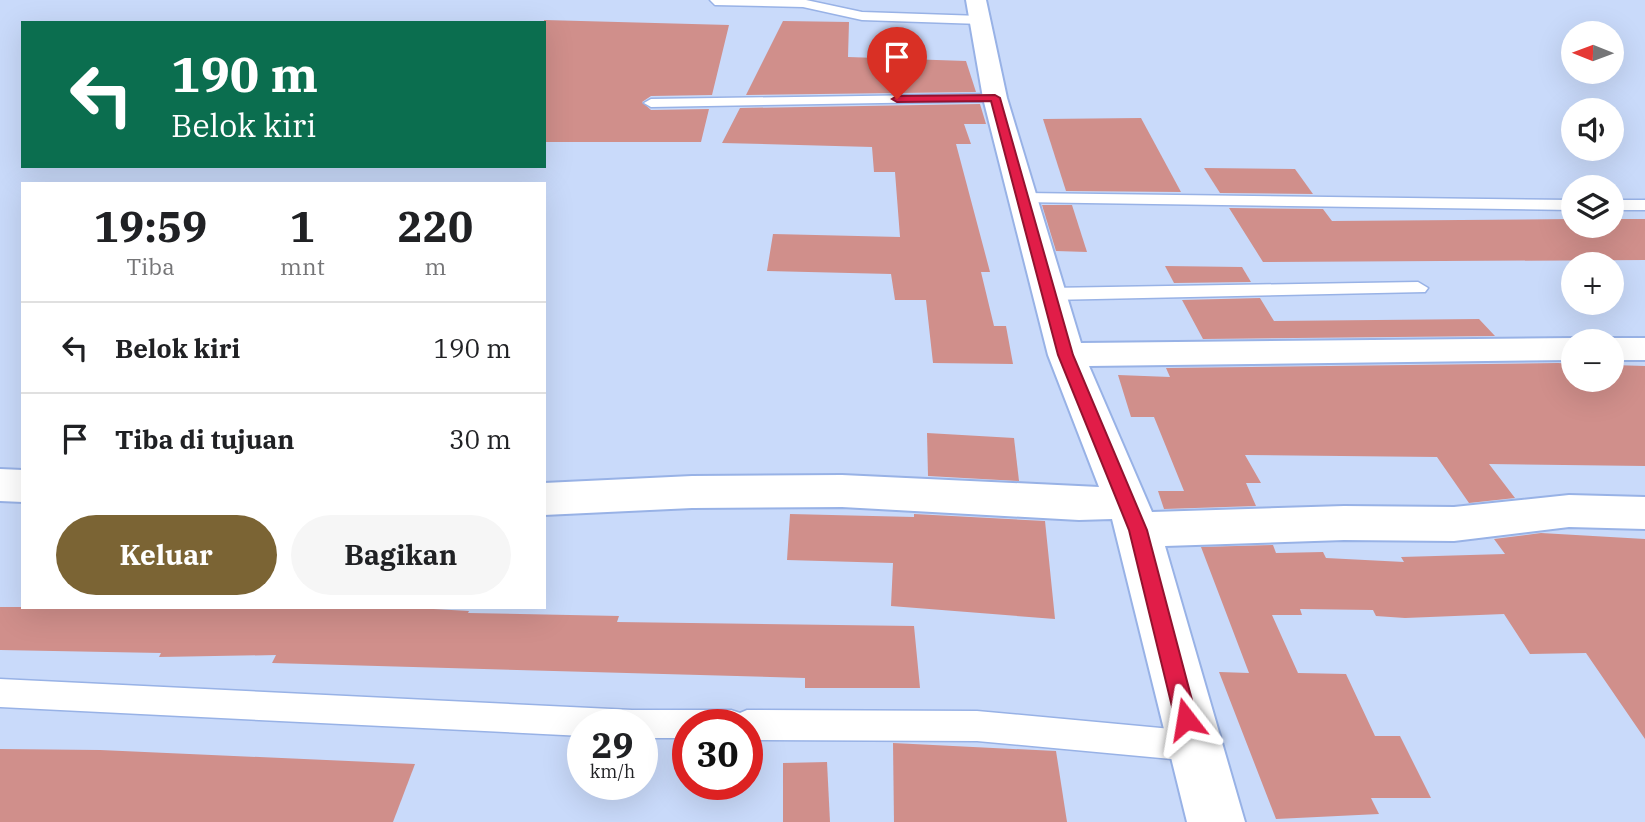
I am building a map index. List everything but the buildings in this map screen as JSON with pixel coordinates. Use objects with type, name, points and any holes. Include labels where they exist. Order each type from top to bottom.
[{"type":"street","points":[[979,10],[995,98],[1066,355],[1133,516],[1193,746],[1216,822]]},
{"type":"street","points":[[1066,355],[1561,349]]},
{"type":"street","points":[[1624,349],[1645,349]]},
{"type":"street","points":[[0,485],[21,486]]},
{"type":"street","points":[[546,499],[692,492],[842,491],[1079,504],[1133,516],[1344,523],[1454,524],[1569,511],[1645,513]]},
{"type":"lane","points":[[715,1],[803,4],[862,16],[979,10]]},
{"type":"lane","points":[[651,103],[995,98]]},
{"type":"lane","points":[[1024,198],[1561,205]]},
{"type":"lane","points":[[1624,205],[1645,205]]},
{"type":"lane","points":[[1049,294],[1418,288]]},
{"type":"lane","points":[[0,694],[672,724]]},
{"type":"lane","points":[[763,725],[977,726],[1193,746]]},
{"type":"route","points":[[897,99],[995,98],[1066,355],[1138,530],[1186,719]]}]
